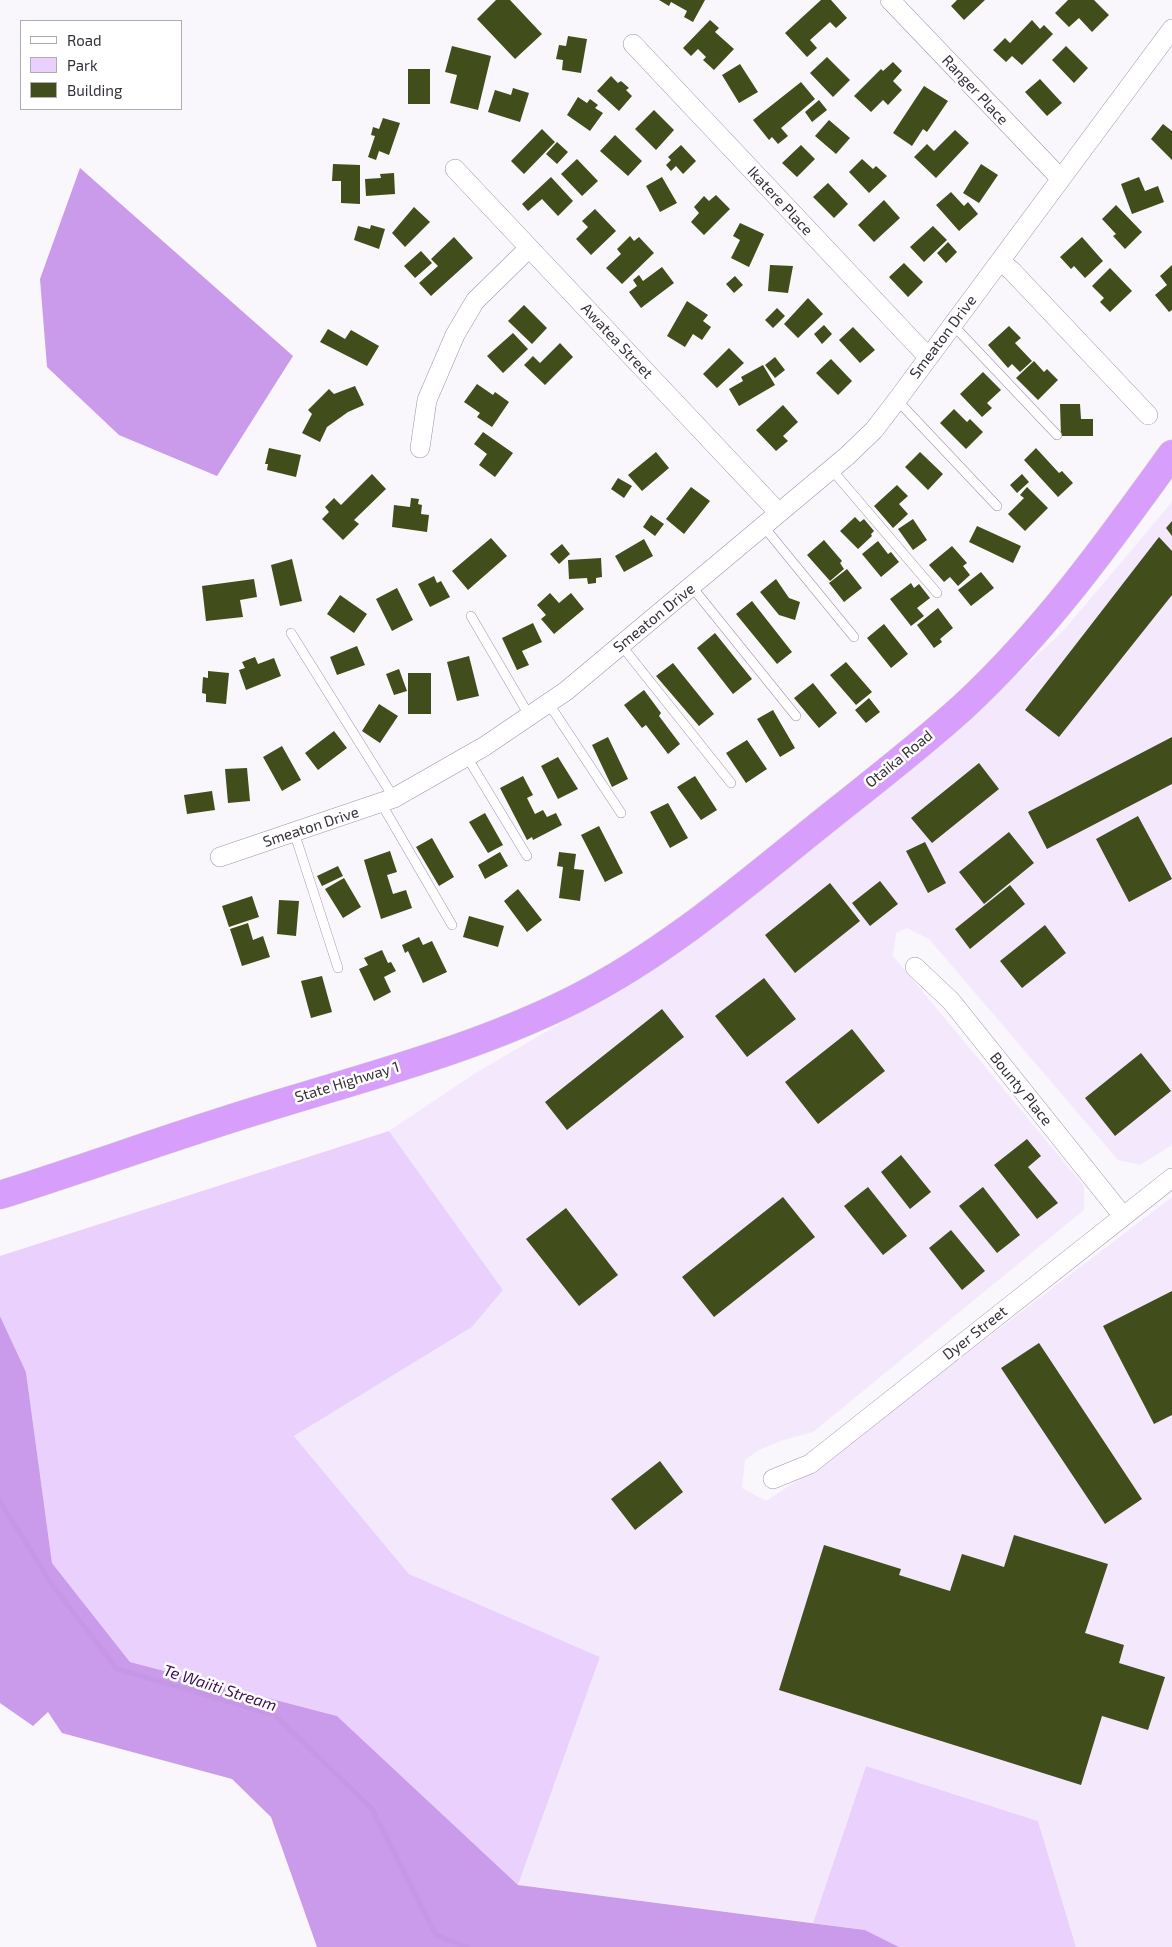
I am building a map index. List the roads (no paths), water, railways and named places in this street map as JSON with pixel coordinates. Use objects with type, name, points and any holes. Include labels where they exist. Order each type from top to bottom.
[{"type":"highway","name":"Otaika Road","points":[[679,936],[963,706],[1053,612],[1097,559],[1172,454]]},
{"type":"highway","name":"Otaika Road","points":[[1097,559],[1144,515],[1172,481]]},
{"type":"highway","name":"State Highway 1","points":[[0,1195],[237,1116],[389,1070],[519,1025],[592,990],[679,936]]},
{"type":"street","name":"Ranger Place","points":[[890,0],[1061,179]]},
{"type":"street","name":"Smeaton Drive","points":[[220,857],[387,801],[467,757],[550,704],[832,470],[874,430],[1172,29]]},
{"type":"street","name":"Ikatere Place","points":[[633,44],[928,356]]},
{"type":"street","name":"Awatea Street","points":[[454,170],[779,513]]},
{"type":"street","points":[[420,448],[428,400],[455,335],[475,301],[529,248]]},
{"type":"street","points":[[1000,261],[1012,271],[1148,415]]},
{"type":"street","name":"Bounty Place","points":[[915,967],[951,1001],[1123,1216]]},
{"type":"street","name":"Dyer Street","points":[[773,1479],[810,1464],[1172,1178]]},
{"type":"lane","points":[[952,324],[1057,435]]},
{"type":"lane","points":[[897,400],[998,506]]},
{"type":"lane","points":[[832,470],[937,593]]},
{"type":"lane","points":[[764,527],[854,637]]},
{"type":"lane","points":[[692,586],[796,716]]},
{"type":"lane","points":[[471,616],[530,717]]},
{"type":"lane","points":[[291,633],[387,801],[452,926]]},
{"type":"lane","points":[[621,645],[731,783]]},
{"type":"lane","points":[[550,704],[621,813]]},
{"type":"lane","points":[[467,757],[527,856]]},
{"type":"lane","points":[[294,832],[338,968]]},
{"type":"waterway","name":"Te Waiiti Stream","points":[[0,1501],[53,1586],[117,1669],[275,1715],[372,1809],[436,1935],[467,1947]]}]
